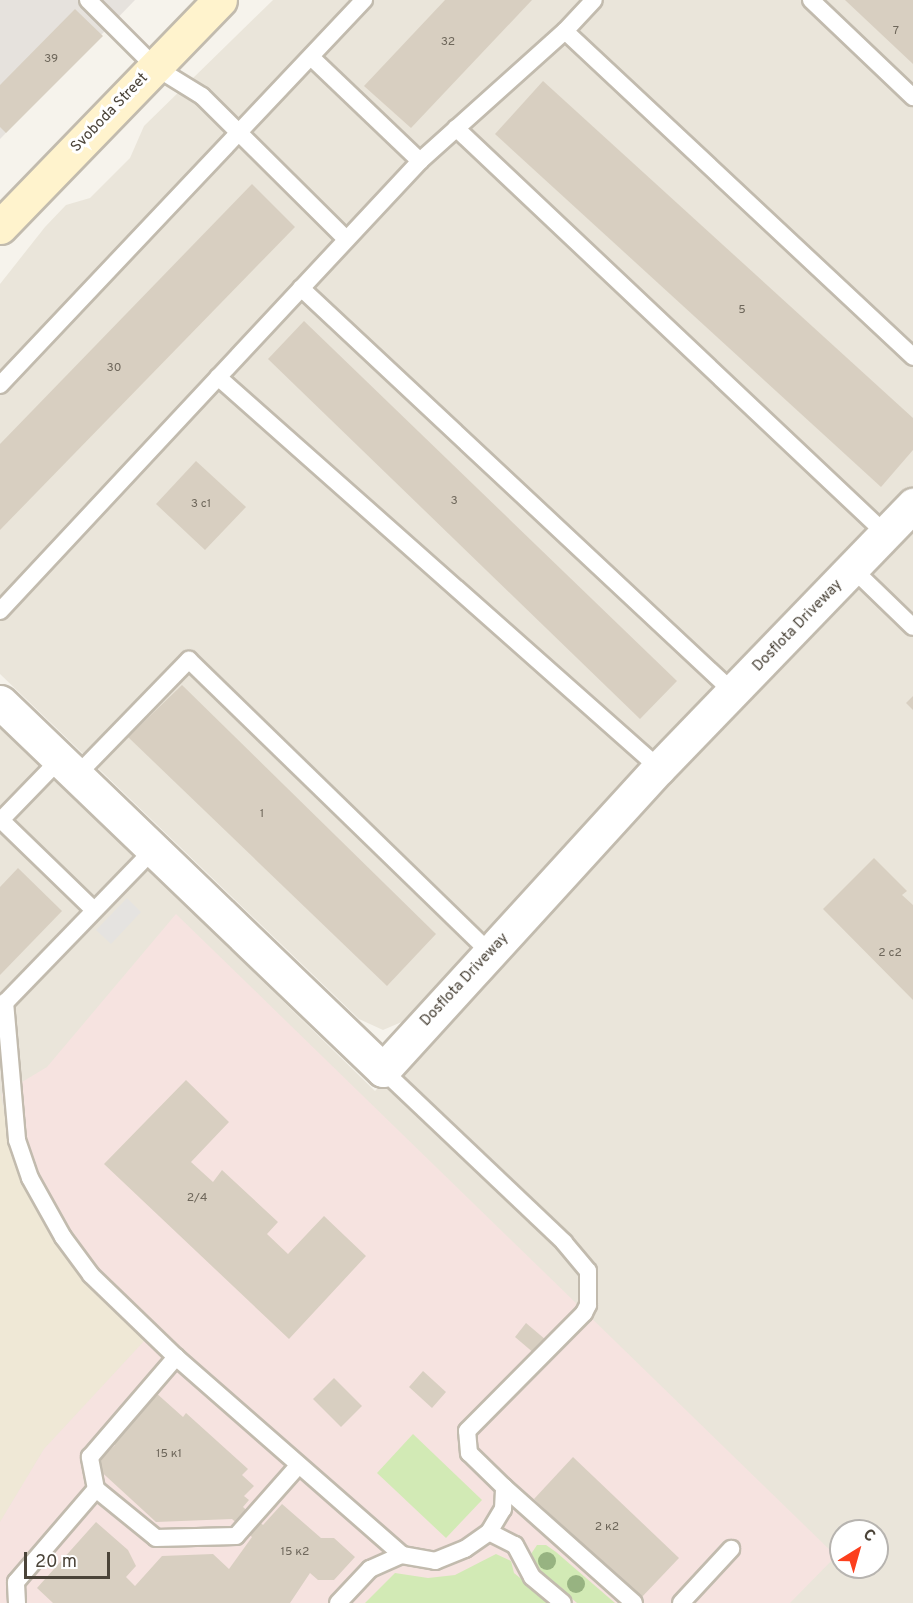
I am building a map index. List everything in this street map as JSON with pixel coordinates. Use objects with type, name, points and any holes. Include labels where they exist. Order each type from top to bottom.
[{"type":"main road","name":"Svoboda Street","points":[[0,227],[220,0]]},
{"type":"street","name":"Dosflota Driveway","points":[[382,1070],[659,768],[913,505]]},
{"type":"street","points":[[0,702],[382,1070]]},
{"type":"lane","points":[[88,0],[155,67],[202,96],[346,239]]},
{"type":"lane","points":[[0,385],[364,0]]},
{"type":"lane","points":[[0,612],[420,161],[565,31],[594,0]]},
{"type":"lane","points":[[811,0],[913,97]]},
{"type":"lane","points":[[565,31],[913,357]]},
{"type":"lane","points":[[311,57],[420,161]]},
{"type":"lane","points":[[456,128],[886,534]]},
{"type":"lane","points":[[301,288],[733,692]]},
{"type":"lane","points":[[218,377],[659,768]]},
{"type":"lane","points":[[853,569],[913,627]]},
{"type":"lane","points":[[94,910],[0,821],[68,768],[189,660],[490,953]]},
{"type":"lane","points":[[154,849],[3,1005],[16,1140],[30,1178],[63,1237],[91,1275],[176,1358],[402,1555],[435,1561],[465,1549],[489,1532],[503,1509],[504,1487]]},
{"type":"lane","points":[[382,1070],[564,1242],[588,1271],[588,1305],[584,1313],[467,1431],[469,1453],[634,1603]]},
{"type":"lane","points":[[176,1358],[90,1457],[96,1489],[156,1538],[236,1536],[298,1466]]},
{"type":"lane","points":[[10,1600],[16,1582],[96,1489]]},
{"type":"lane","points":[[489,1532],[515,1545],[532,1577],[563,1603]]},
{"type":"lane","points":[[681,1603],[731,1549]]},
{"type":"lane","points":[[338,1603],[370,1569],[402,1555]]},
{"type":"shaded area","points":[[0,0],[135,0],[0,139]]},
{"type":"shaded area","points":[[273,0],[913,0],[913,486],[411,1018],[383,1030],[359,1019],[0,674],[0,284],[45,227],[66,205],[90,198],[130,158],[144,126]]},
{"type":"shaded area","points":[[913,530],[913,1603],[0,1603],[0,725],[375,1091],[739,702]]},
{"type":"shaded area","points":[[127,898],[141,912],[111,944],[96,930]]},
{"type":"shaded area","points":[[176,914],[829,1549],[829,1563],[790,1603],[0,1603],[0,1522],[44,1449],[146,1339],[105,1303],[57,1246],[13,1154],[2,1094],[47,1067]]},
{"type":"shaded area","points":[[0,1093],[13,1154],[57,1245],[105,1303],[146,1339],[44,1449],[0,1522]]},
{"type":"green space","points":[[413,1434],[482,1500],[446,1538],[377,1473]]},
{"type":"green space","points":[[537,1545],[546,1545],[556,1552],[615,1603],[577,1603],[534,1566],[529,1557]]},
{"type":"green space","points":[[496,1554],[511,1561],[514,1573],[551,1603],[365,1603],[395,1573],[428,1578],[455,1575]]},
{"type":"building","points":[[445,0],[532,0],[411,128],[364,86]]},
{"type":"building","points":[[845,0],[913,0],[913,64]]},
{"type":"building","points":[[75,9],[103,36],[6,133],[0,127],[0,85]]},
{"type":"building","points":[[543,81],[913,418],[913,450],[881,487],[495,134]]},
{"type":"building","points":[[252,184],[295,227],[0,530],[0,444]]},
{"type":"building","points":[[304,321],[677,681],[640,719],[268,359]]},
{"type":"building","points":[[196,461],[246,507],[205,550],[156,504]]},
{"type":"building","points":[[182,685],[436,934],[387,986],[128,737]]},
{"type":"building","points":[[913,696],[913,710],[906,703]]},
{"type":"building","points":[[874,858],[907,891],[902,895],[913,905],[913,1000],[823,909]]},
{"type":"building","points":[[18,868],[62,911],[0,975],[0,887]]},
{"type":"building","points":[[186,1080],[229,1122],[191,1162],[213,1182],[222,1170],[278,1222],[267,1234],[288,1254],[324,1216],[366,1256],[289,1339],[104,1164]]},
{"type":"building","points":[[526,1323],[546,1340],[535,1354],[515,1337]]},
{"type":"building","points":[[423,1371],[446,1392],[432,1408],[409,1387]]},
{"type":"building","points":[[334,1378],[362,1406],[341,1427],[313,1399]]},
{"type":"building","points":[[155,1392],[183,1417],[186,1413],[248,1469],[242,1475],[254,1486],[244,1496],[249,1500],[243,1507],[263,1525],[282,1504],[321,1538],[334,1538],[355,1557],[334,1580],[318,1580],[310,1573],[290,1603],[53,1603],[37,1588],[96,1522],[128,1550],[136,1566],[126,1577],[135,1586],[162,1556],[213,1554],[229,1569],[252,1537],[232,1519],[156,1522],[95,1466],[115,1445],[110,1441]]},
{"type":"building","points":[[573,1457],[679,1558],[640,1599],[534,1499]]}]
